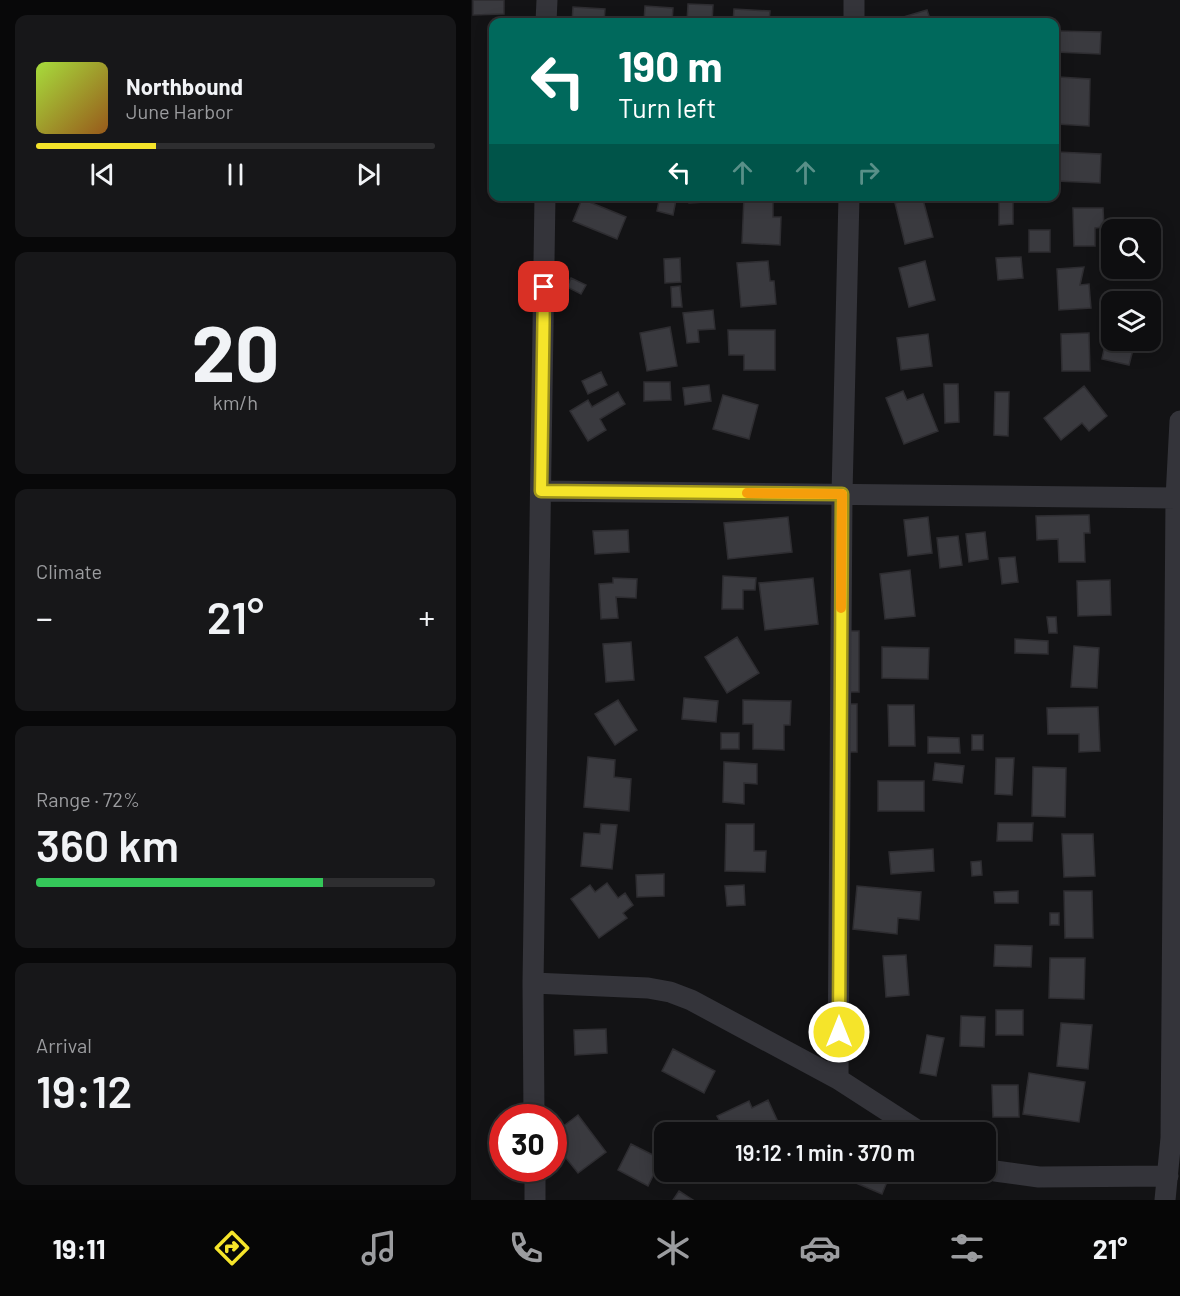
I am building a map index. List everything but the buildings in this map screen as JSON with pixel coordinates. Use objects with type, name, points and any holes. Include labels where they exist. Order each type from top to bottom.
[{"type":"street","points":[[546,18],[547,0]]},
{"type":"street","points":[[853,18],[854,0]]},
{"type":"street","points":[[534,1104],[533,983],[545,201]]},
{"type":"street","points":[[838,1079],[842,494],[849,201]]},
{"type":"street","points":[[1165,1200],[1175,1138],[1176,498],[1180,421]]},
{"type":"street","points":[[541,491],[1176,498]]},
{"type":"street","points":[[533,983],[648,988],[670,992],[691,1000],[838,1079],[905,1122]]},
{"type":"street","points":[[996,1171],[1039,1177],[1168,1176]]},
{"type":"street","points":[[535,1182],[535,1200]]},
{"type":"slow traffic","points":[[747,493],[842,494],[841,608]]},
{"type":"route","points":[[544,287],[541,491],[842,494],[839,1032]]}]
